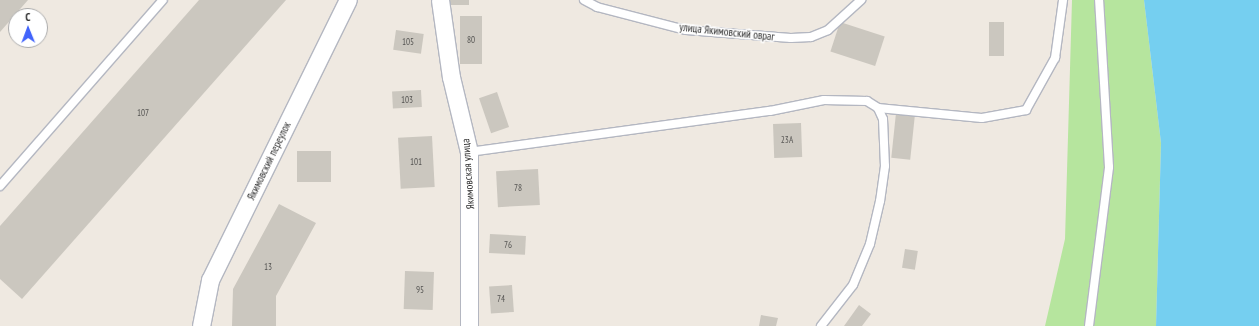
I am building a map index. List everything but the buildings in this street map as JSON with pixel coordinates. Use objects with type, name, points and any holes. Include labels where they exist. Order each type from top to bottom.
[{"type":"street","name":"Якимовский переулок","points":[[201,326],[210,280],[348,0]]},
{"type":"street","name":"Якимовская улица","points":[[440,0],[451,77],[469,152],[469,326]]},
{"type":"lane","points":[[0,186],[163,0]]},
{"type":"lane","name":"улица Якимовский овраг","points":[[584,0],[597,8],[686,30],[791,38],[811,37],[828,30],[861,0]]},
{"type":"lane","points":[[469,152],[770,111],[824,100],[867,101],[878,108],[982,118],[1026,110],[1055,58],[1063,0]]},
{"type":"lane","points":[[1089,326],[1109,167],[1099,0]]},
{"type":"lane","points":[[821,326],[854,286],[870,244],[885,166],[883,119],[878,108]]},
{"type":"green space","points":[[1072,0],[1144,0],[1161,143],[1156,326],[1045,326],[1065,239]]},
{"type":"water","points":[[1144,0],[1259,0],[1259,326],[1156,326],[1161,143]]}]
